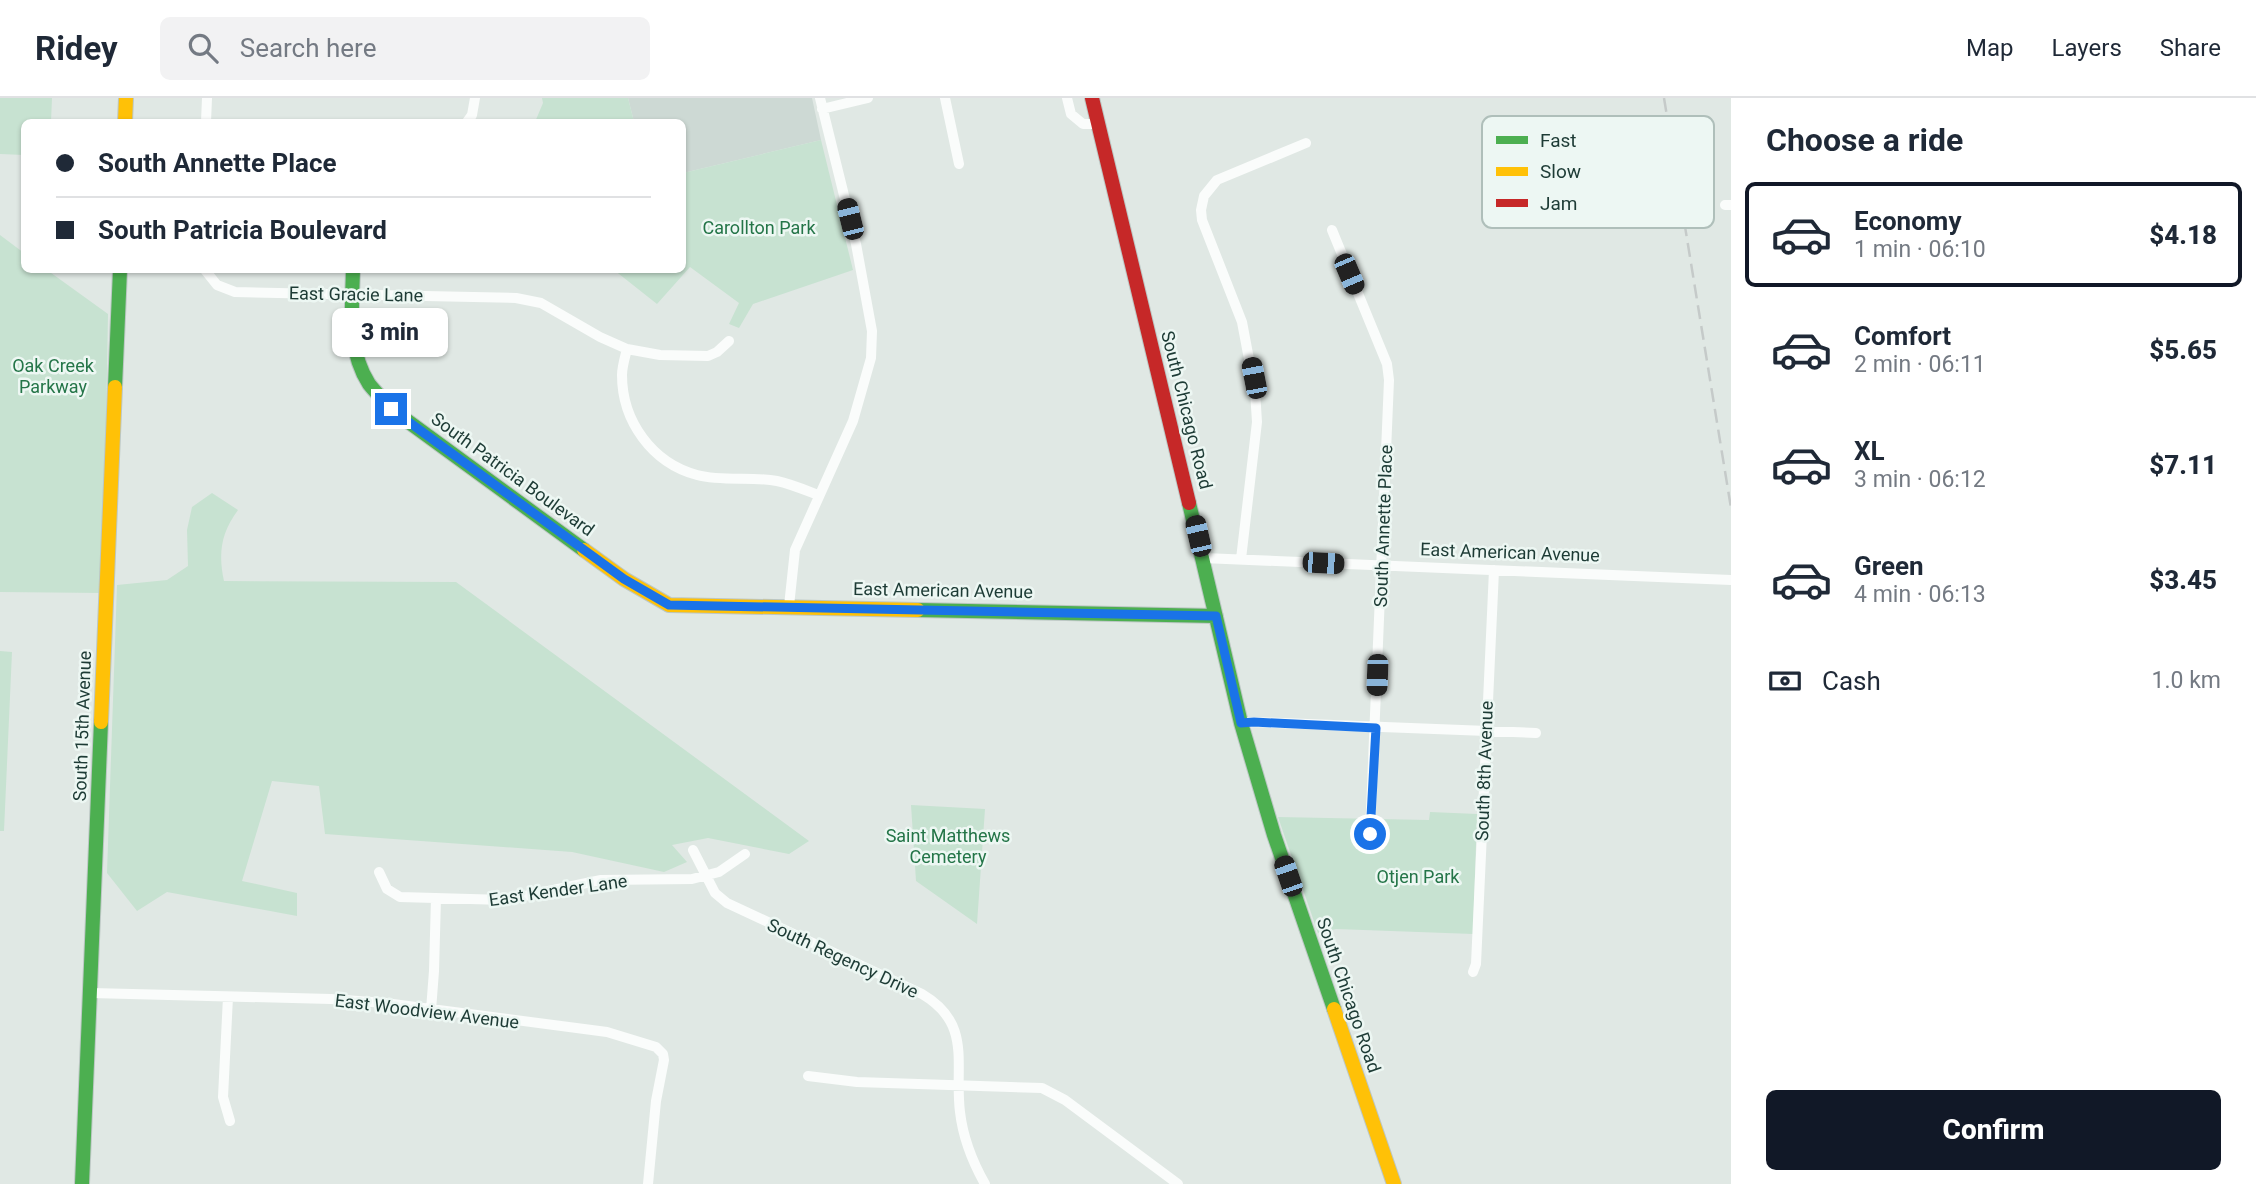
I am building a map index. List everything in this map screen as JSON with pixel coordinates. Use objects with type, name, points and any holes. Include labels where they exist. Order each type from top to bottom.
[{"type":"street","points":[[125,119],[126,98]]},
{"type":"street","points":[[206,119],[207,98]]},
{"type":"street","points":[[469,119],[475,98]]},
{"type":"street","points":[[789,606],[795,550],[853,421],[870,358],[872,331],[856,244],[820,98]]},
{"type":"street","points":[[822,109],[868,98]]},
{"type":"street","points":[[945,98],[959,164]]},
{"type":"street","points":[[1067,98],[1071,114],[1083,124],[1099,124]]},
{"type":"street","name":"South Chicago Road","points":[[1093,98],[1241,723],[1276,841],[1395,1184]]},
{"type":"street","points":[[1241,559],[1257,422],[1254,378],[1242,322],[1202,220],[1201,210],[1204,196],[1217,180],[1306,143]]},
{"type":"street","name":"South Annette Place","points":[[1332,230],[1387,365],[1389,380],[1370,834]]},
{"type":"street","name":"South 15th Avenue","points":[[82,1184],[120,273]]},
{"type":"street","name":"East Gracie Lane","points":[[207,273],[217,285],[234,292],[529,300],[541,303],[600,337],[627,349],[660,355],[708,356],[729,341]]},
{"type":"street","name":"South Patricia Boulevard","points":[[353,273],[352,328],[356,353],[368,381],[391,409],[624,579],[669,605]]},
{"type":"street","points":[[627,349],[622,375],[627,409],[639,436],[665,460],[694,474],[720,480],[776,481],[818,495]]},
{"type":"street","name":"East American Avenue","points":[[1203,558],[1731,580]]},
{"type":"street","name":"South 8th Avenue","points":[[1472,972],[1476,964],[1494,570]]},
{"type":"street","name":"East American Avenue","points":[[669,605],[1216,616]]},
{"type":"street","points":[[1241,723],[1536,733]]},
{"type":"street","name":"South Regency Drive","points":[[693,850],[721,898],[742,912],[934,1000],[946,1013],[957,1035],[959,1108],[963,1134],[973,1162],[985,1184]]},
{"type":"street","name":"East Kender Lane","points":[[379,872],[387,889],[394,895],[505,900],[592,881],[683,880],[706,876],[727,868],[745,854]]},
{"type":"street","points":[[431,1010],[435,971],[436,898]]},
{"type":"street","name":"East Woodview Avenue","points":[[91,993],[358,1000],[607,1031],[656,1047],[663,1054],[664,1063],[657,1092],[648,1184]]},
{"type":"street","points":[[228,997],[223,1097],[230,1121]]},
{"type":"street","points":[[808,1076],[834,1080],[1029,1086],[1051,1091],[1178,1184]]},
{"type":"shaded area","points":[[628,98],[812,98],[821,140],[686,172],[686,119],[633,119]]},
{"type":"green space","points":[[0,98],[52,98],[51,119],[21,119],[21,155],[0,154]]},
{"type":"green space","points":[[542,98],[628,98],[633,119],[536,119],[543,103]]},
{"type":"green space","name":"Carollton Park","points":[[821,140],[853,270],[753,304],[739,328],[729,324],[739,303],[690,267],[686,271],[686,172]]},
{"type":"green space","name":"Oak Creek Parkway","points":[[0,235],[21,251],[21,273],[51,273],[108,314],[103,593],[0,592]]},
{"type":"green space","name":"Carollton Park","points":[[618,273],[685,273],[657,304]]},
{"type":"green space","points":[[212,493],[238,510],[222,544],[224,581],[456,582],[809,841],[789,854],[708,838],[672,845],[687,862],[664,872],[572,852],[325,834],[319,786],[272,781],[242,881],[297,893],[297,916],[167,892],[137,911],[107,873],[117,585],[167,580],[188,566],[187,530],[192,507]]},
{"type":"green space","points":[[0,651],[12,652],[4,831],[0,831]]},
{"type":"green space","name":"Saint Matthews Cemetery","points":[[911,805],[985,809],[977,924],[916,881]]},
{"type":"green space","name":"Otjen Park","points":[[1430,812],[1477,814],[1473,934],[1336,929],[1318,933],[1278,817],[1429,820]]},
{"type":"railway","points":[[1664,98],[1667,116]]},
{"type":"railway","points":[[1685,228],[1731,508]]},
{"type":"traffic: fast","points":[[115,387],[120,273]]},
{"type":"traffic: fast","points":[[353,273],[354,343],[362,371],[369,384],[391,409],[584,550]]},
{"type":"traffic: fast","points":[[1189,503],[1241,723],[1274,835],[1334,1009]]},
{"type":"traffic: fast","points":[[918,610],[1216,616]]},
{"type":"traffic: fast","points":[[82,1184],[101,722]]},
{"type":"traffic: slow","points":[[125,119],[126,98]]},
{"type":"traffic: slow","points":[[101,722],[115,387]]},
{"type":"traffic: slow","points":[[584,550],[624,579],[669,605],[918,610]]},
{"type":"traffic: slow","points":[[1334,1009],[1394,1184]]},
{"type":"traffic: jam","points":[[1092,98],[1189,503]]},
{"type":"route","points":[[391,409],[624,579],[669,605],[1216,616],[1241,723],[1376,728],[1370,834]]}]
